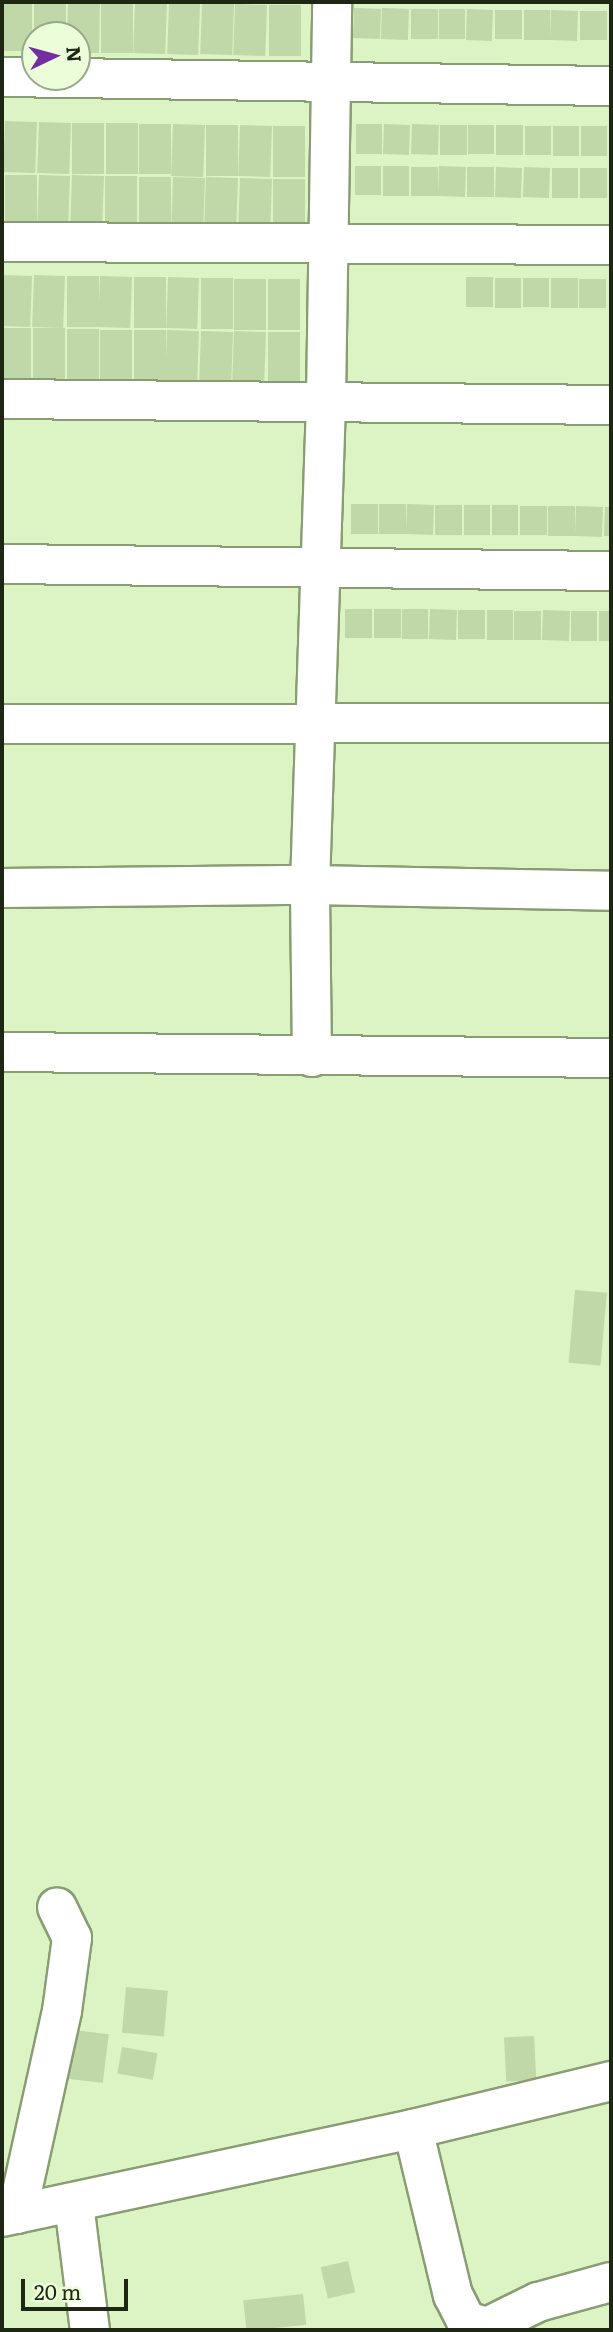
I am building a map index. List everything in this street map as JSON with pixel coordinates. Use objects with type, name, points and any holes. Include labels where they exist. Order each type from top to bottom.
[{"type":"street","points":[[312,1057],[310,885],[322,568],[332,2]]},
{"type":"street","points":[[2,77],[611,86]]},
{"type":"street","points":[[2,242],[611,245]]},
{"type":"street","points":[[2,399],[326,399],[611,405]]},
{"type":"street","points":[[2,564],[611,571]]},
{"type":"street","points":[[2,724],[314,727],[611,723]]},
{"type":"street","points":[[2,888],[310,885],[611,891]]},
{"type":"street","points":[[2,1052],[611,1058]]},
{"type":"street","points":[[57,1907],[72,1938],[62,2011],[9,2215],[74,2204],[413,2129],[611,2081]]},
{"type":"street","points":[[413,2129],[453,2295],[466,2321],[487,2327],[538,2302],[611,2282]]},
{"type":"street","points":[[74,2204],[90,2330]]},
{"type":"building","points":[[2,2],[32,2],[32,21],[21,21],[21,51],[2,51]]},
{"type":"building","points":[[34,2],[66,2],[66,21],[34,21]]},
{"type":"building","points":[[68,2],[100,2],[99,53],[91,53],[91,21],[67,21]]},
{"type":"building","points":[[101,2],[133,2],[133,53],[101,53]]},
{"type":"building","points":[[135,2],[167,3],[165,54],[133,53]]},
{"type":"building","points":[[169,3],[200,4],[198,55],[167,54]]},
{"type":"building","points":[[202,3],[234,4],[232,55],[200,54]]},
{"type":"building","points":[[235,4],[267,5],[265,56],[233,55]]},
{"type":"building","points":[[269,5],[301,5],[301,56],[269,56]]},
{"type":"building","points":[[354,8],[381,9],[380,39],[353,38]]},
{"type":"building","points":[[382,8],[409,9],[408,40],[381,39]]},
{"type":"building","points":[[411,9],[438,9],[438,39],[411,39]]},
{"type":"building","points":[[439,9],[465,9],[465,39],[439,39]]},
{"type":"building","points":[[467,9],[493,10],[492,41],[466,40]]},
{"type":"building","points":[[495,10],[522,10],[522,39],[495,39]]},
{"type":"building","points":[[524,10],[550,10],[550,40],[524,40]]},
{"type":"building","points":[[551,10],[578,11],[577,41],[550,40]]},
{"type":"building","points":[[580,11],[607,11],[607,40],[580,40]]},
{"type":"building","points":[[5,121],[37,122],[35,173],[3,172]]},
{"type":"building","points":[[39,122],[71,123],[69,174],[37,173]]},
{"type":"building","points":[[72,123],[104,123],[104,174],[72,174]]},
{"type":"building","points":[[106,123],[138,123],[138,174],[106,174]]},
{"type":"building","points":[[139,124],[171,124],[171,174],[139,174]]},
{"type":"building","points":[[173,124],[205,125],[203,177],[171,176]]},
{"type":"building","points":[[356,124],[382,124],[382,154],[356,154]]},
{"type":"building","points":[[384,124],[410,125],[409,155],[383,154]]},
{"type":"building","points":[[412,124],[439,125],[438,155],[411,154]]},
{"type":"building","points":[[206,125],[238,125],[238,176],[206,176]]},
{"type":"building","points":[[240,125],[272,126],[270,177],[238,176]]},
{"type":"building","points":[[440,125],[467,125],[467,155],[440,155]]},
{"type":"building","points":[[468,125],[494,125],[494,154],[468,154]]},
{"type":"building","points":[[496,125],[523,125],[523,155],[496,155]]},
{"type":"building","points":[[273,126],[305,126],[305,177],[273,177]]},
{"type":"building","points":[[525,126],[551,126],[551,155],[525,155]]},
{"type":"building","points":[[553,126],[579,126],[579,156],[553,156]]},
{"type":"building","points":[[581,126],[607,126],[607,156],[581,156]]},
{"type":"building","points":[[355,166],[381,166],[381,195],[355,195]]},
{"type":"building","points":[[383,166],[409,166],[409,196],[383,196]]},
{"type":"building","points":[[439,166],[466,167],[465,197],[438,196]]},
{"type":"building","points":[[411,167],[438,167],[438,196],[411,196]]},
{"type":"building","points":[[467,167],[494,167],[494,197],[467,197]]},
{"type":"building","points":[[496,167],[522,168],[521,198],[495,197]]},
{"type":"building","points":[[524,167],[550,168],[549,198],[523,197]]},
{"type":"building","points":[[552,168],[578,168],[578,198],[552,198]]},
{"type":"building","points":[[580,168],[607,168],[607,198],[580,198]]},
{"type":"building","points":[[5,175],[37,175],[37,226],[5,226]]},
{"type":"building","points":[[39,175],[70,176],[68,227],[37,226]]},
{"type":"building","points":[[72,175],[104,176],[102,227],[70,226]]},
{"type":"building","points":[[105,176],[137,176],[137,227],[105,227]]},
{"type":"building","points":[[139,177],[171,177],[171,228],[139,228]]},
{"type":"building","points":[[173,177],[205,178],[203,229],[171,228]]},
{"type":"building","points":[[206,177],[238,178],[236,229],[204,228]]},
{"type":"building","points":[[240,178],[272,179],[270,230],[238,229]]},
{"type":"building","points":[[273,179],[305,179],[305,230],[273,230]]},
{"type":"building","points":[[2,275],[32,276],[30,327],[2,326]]},
{"type":"building","points":[[34,275],[65,276],[63,328],[32,327]]},
{"type":"building","points":[[67,276],[99,276],[99,327],[67,327]]},
{"type":"building","points":[[100,276],[132,277],[130,328],[98,327]]},
{"type":"building","points":[[134,277],[166,277],[166,328],[134,328]]},
{"type":"building","points":[[168,277],[199,278],[197,329],[166,328]]},
{"type":"building","points":[[466,277],[493,277],[493,307],[466,307]]},
{"type":"building","points":[[201,278],[233,278],[233,329],[201,329]]},
{"type":"building","points":[[495,278],[521,278],[521,308],[495,308]]},
{"type":"building","points":[[523,278],[549,278],[549,307],[523,307]]},
{"type":"building","points":[[551,278],[578,278],[578,308],[551,308]]},
{"type":"building","points":[[234,279],[266,279],[266,330],[234,330]]},
{"type":"building","points":[[268,279],[300,279],[300,330],[268,330]]},
{"type":"building","points":[[579,279],[606,279],[606,308],[579,308]]},
{"type":"building","points":[[2,328],[31,328],[31,379],[2,379]]},
{"type":"building","points":[[33,328],[65,328],[65,379],[33,379]]},
{"type":"building","points":[[67,329],[99,329],[99,380],[67,380]]},
{"type":"building","points":[[100,330],[132,330],[132,380],[100,380]]},
{"type":"building","points":[[134,330],[166,330],[166,381],[134,381]]},
{"type":"building","points":[[167,330],[199,331],[197,382],[165,381]]},
{"type":"building","points":[[201,331],[233,332],[231,383],[199,382]]},
{"type":"building","points":[[234,331],[266,332],[264,384],[232,383]]},
{"type":"building","points":[[268,332],[300,332],[300,383],[268,383]]},
{"type":"building","points":[[351,504],[378,504],[378,534],[351,534]]},
{"type":"building","points":[[379,504],[406,504],[406,534],[379,534]]},
{"type":"building","points":[[407,504],[434,505],[433,535],[406,534]]},
{"type":"building","points":[[435,505],[462,505],[462,535],[435,535]]},
{"type":"building","points":[[464,505],[490,505],[490,535],[464,535]]},
{"type":"building","points":[[492,505],[518,505],[518,535],[492,535]]},
{"type":"building","points":[[520,506],[547,506],[547,535],[520,535]]},
{"type":"building","points":[[548,506],[575,506],[575,536],[548,536]]},
{"type":"building","points":[[576,506],[603,507],[602,537],[575,536]]},
{"type":"building","points":[[605,507],[611,507],[611,536],[604,536]]},
{"type":"building","points":[[345,609],[372,609],[372,638],[345,638]]},
{"type":"building","points":[[374,609],[401,609],[401,638],[374,638]]},
{"type":"building","points":[[402,609],[428,609],[428,639],[402,639]]},
{"type":"building","points":[[430,609],[457,610],[456,640],[429,639]]},
{"type":"building","points":[[458,610],[485,610],[485,639],[458,639]]},
{"type":"building","points":[[487,610],[513,610],[513,640],[487,640]]},
{"type":"building","points":[[543,610],[570,611],[569,641],[542,640]]},
{"type":"building","points":[[514,611],[541,611],[541,640],[514,640]]},
{"type":"building","points":[[571,611],[597,611],[597,641],[571,641]]},
{"type":"building","points":[[599,611],[611,611],[611,641],[599,641]]},
{"type":"building","points":[[575,1290],[607,1293],[601,1366],[569,1363]]},
{"type":"building","points":[[126,1987],[168,1991],[164,2036],[122,2033]]},
{"type":"building","points":[[74,2030],[109,2034],[103,2083],[68,2079]]},
{"type":"building","points":[[534,2036],[536,2080],[506,2082],[504,2038]]},
{"type":"building","points":[[122,2047],[157,2053],[153,2080],[117,2074]]},
{"type":"building","points":[[348,2261],[355,2292],[328,2298],[321,2267]]},
{"type":"building","points":[[303,2294],[306,2325],[246,2330],[243,2300]]}]
